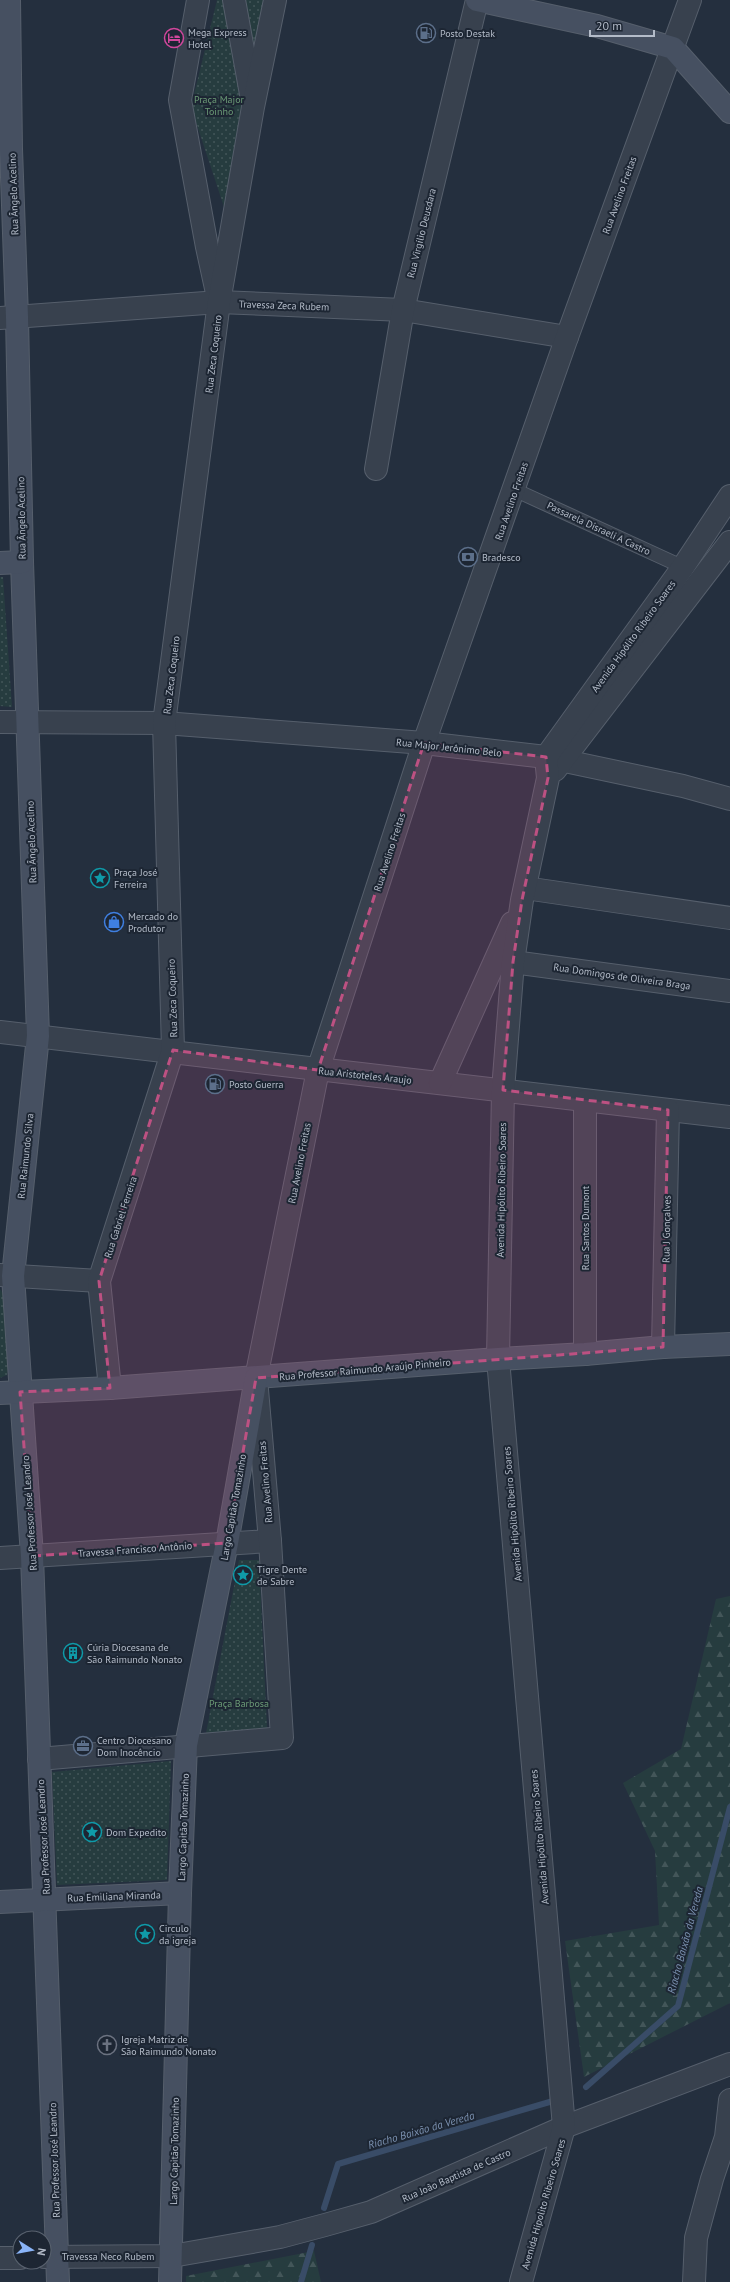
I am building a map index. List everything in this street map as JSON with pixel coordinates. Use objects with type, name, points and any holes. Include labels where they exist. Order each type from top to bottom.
[{"type":"main road","name":"Rua Ângelo Acelino","points":[[9,0],[11,149],[8,318],[22,562],[26,722],[38,1036]]},
{"type":"main road","points":[[477,0],[598,26],[672,48],[730,112]]},
{"type":"main road","points":[[0,563],[22,562]]},
{"type":"main road","name":"Rua Raimundo Silva","points":[[10,1392],[6,1276],[38,1036]]},
{"type":"main road","name":"Rua Professor Raimundo Araújo Pinheiro","points":[[10,1392],[110,1388],[498,1359],[585,1354],[663,1347],[730,1344]]},
{"type":"main road","name":"Largo Capitão Tomazinho","points":[[170,2282],[172,2256],[180,1893],[186,1745],[227,1543],[256,1378]]},
{"type":"main road","name":"Rua Professor José Leandro","points":[[10,1392],[32,1556],[45,1899],[50,2230]]},
{"type":"main road","name":"Rua Emiliana Miranda","points":[[0,1902],[180,1893]]},
{"type":"main road","name":"Rua Professor José Leandro","points":[[52,2263],[58,2282]]},
{"type":"street","points":[[198,0],[180,100],[207,247],[219,302]]},
{"type":"street","points":[[234,0],[253,107]]},
{"type":"street","points":[[219,302],[253,107],[275,0]]},
{"type":"street","name":"Rua Virgílio Deusdara","points":[[376,469],[402,310],[477,0]]},
{"type":"street","name":"Rua Avelino Freitas","points":[[186,1745],[282,1738],[270,1541],[256,1378],[318,1070],[424,743],[515,490],[567,338],[690,0]]},
{"type":"street","name":"Travessa Zeca Rubem","points":[[8,318],[219,302],[402,310],[567,338]]},
{"type":"street","name":"Rua Zeca Coqueiro","points":[[174,1050],[164,723],[219,302]]},
{"type":"street","name":"Avenida Hipólito Ribeiro Soares","points":[[564,2127],[498,1359],[503,1090],[513,962],[524,894],[552,765],[730,496]]},
{"type":"street","points":[[710,527],[730,542]]},
{"type":"street","name":"Avenida Hipólito Ribeiro Soares","points":[[552,765],[730,542]]},
{"type":"street","points":[[0,722],[164,723]]},
{"type":"street","name":"Rua Major Jerônimo Belo","points":[[164,723],[424,743],[683,786],[730,799]]},
{"type":"street","points":[[524,894],[730,918]]},
{"type":"street","name":"Avenida Hipólito Ribeiro Soares","points":[[440,1083],[524,894]]},
{"type":"street","name":"Rua Domingos de Oliveira Braga","points":[[513,962],[730,991]]},
{"type":"street","name":"Rua Aristoteles Araujo","points":[[0,1032],[174,1050],[318,1070],[730,1117]]},
{"type":"street","name":"Rua Gabriel Ferreira","points":[[110,1388],[99,1281],[174,1050]]},
{"type":"street","name":"Rua Santos Dumont","points":[[585,1101],[585,1354]]},
{"type":"street","name":"Rua J Gonçalves","points":[[663,1347],[668,1110]]},
{"type":"street","points":[[6,1276],[99,1281]]},
{"type":"street","name":"Travessa Francisco Antônio","points":[[0,1558],[270,1541]]},
{"type":"street","points":[[39,1759],[186,1745]]},
{"type":"street","points":[[727,2066],[730,2095]]},
{"type":"street","name":"Rua João Baptista de Castro","points":[[172,2256],[280,2237],[371,2212],[564,2127],[727,2066]]},
{"type":"street","points":[[694,2282],[696,2238],[712,2179],[726,2137],[730,2100]]},
{"type":"street","name":"Avenida Hipolito Ribeiro Soares","points":[[521,2282],[564,2127]]},
{"type":"street","name":"Travessa Neco Rubem","points":[[52,2257],[172,2256]]},
{"type":"street","points":[[0,2258],[12,2258]]},
{"type":"lane","name":"Passarela Disraeli A Castro","points":[[515,490],[683,567]]},
{"type":"highlighted area","points":[[424,743],[546,757],[548,778],[522,900],[513,962],[503,1090],[668,1110],[663,1347],[256,1378],[227,1543],[32,1556],[20,1392],[110,1388],[99,1281],[173,1050],[318,1070]]},
{"type":"green space","name":"Praça Major Toinho","points":[[217,0],[225,0],[247,100],[225,210],[191,107]]},
{"type":"green space","points":[[245,0],[264,0],[252,53]]},
{"type":"green space","points":[[0,577],[3,577],[12,707],[0,706]]},
{"type":"green space","points":[[0,1289],[6,1298],[9,1364],[7,1375],[0,1378]]},
{"type":"green space","name":"Praça Barbosa","points":[[239,1560],[259,1560],[267,1728],[206,1733]]},
{"type":"green space","points":[[730,1596],[730,2003],[584,2077],[565,1941],[659,1925],[655,1851],[623,1783],[681,1749],[716,1599]]},
{"type":"green space","points":[[171,1761],[167,1880],[57,1885],[52,1772]]},
{"type":"green space","points":[[314,2251],[321,2282],[186,2282],[186,2276]]},
{"type":"waterway","name":"Riacho Baixão da Vereda","points":[[586,2087],[678,2006],[730,1807]]},
{"type":"waterway","name":"Riacho Baixão da Vereda","points":[[324,2208],[338,2164],[553,2101]]},
{"type":"waterway","name":"Riacho Baixão da Vereda","points":[[301,2282],[312,2245]]},
{"type":"place","name":"Posto Destak","points":[[426,33]]},
{"type":"place","name":"Mega Express Hotel","points":[[174,38]]},
{"type":"place","name":"Bradesco","points":[[468,557]]},
{"type":"place","name":"Praça José Ferreira","points":[[100,878]]},
{"type":"place","name":"Mercado do Produtor","points":[[114,922]]},
{"type":"place","name":"Posto Guerra","points":[[215,1084]]},
{"type":"place","name":"Tigre Dente de Sabre","points":[[243,1575]]},
{"type":"place","name":"Cúria Diocesana de São Raimundo Nonato","points":[[73,1653]]},
{"type":"place","name":"Centro Diocesano Dom Inocêncio","points":[[83,1746]]},
{"type":"place","name":"Dom Expedito","points":[[92,1832]]},
{"type":"place","name":"Circulo da igreja","points":[[145,1934]]},
{"type":"place","name":"Igreja Matriz de São Raimundo Nonato","points":[[107,2045]]}]
